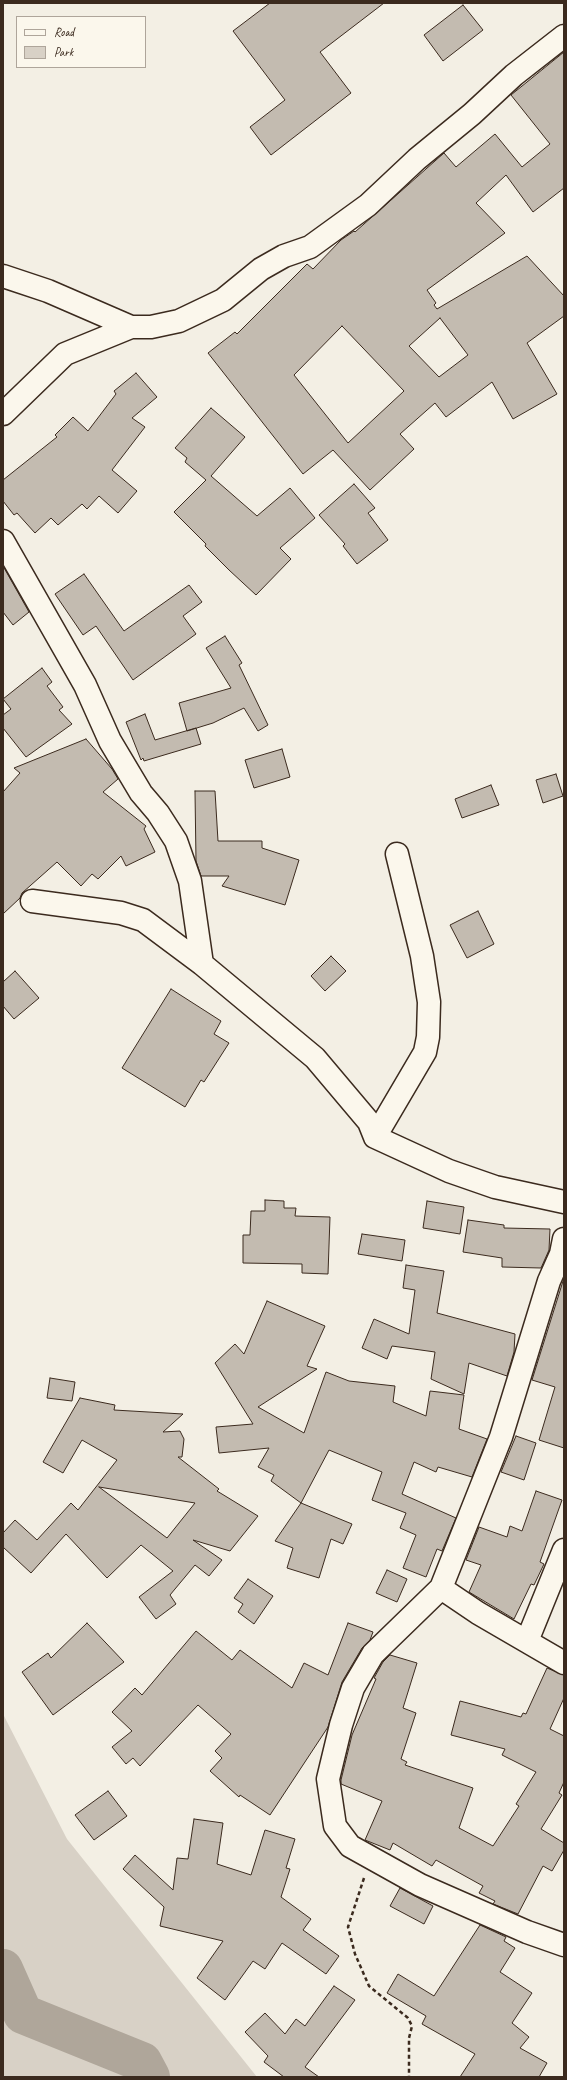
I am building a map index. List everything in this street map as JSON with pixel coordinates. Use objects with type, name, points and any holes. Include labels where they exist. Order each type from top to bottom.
[{"type":"street","points":[[3,276],[48,291],[132,327],[151,328],[179,321],[223,300],[261,270],[284,256],[310,247],[368,206],[417,159],[472,114],[514,75],[564,36]]},
{"type":"street","points":[[3,414],[65,354],[132,327]]},
{"type":"street","points":[[3,541],[84,685],[110,741],[141,793],[158,813],[176,841],[190,881],[202,964]]},
{"type":"street","points":[[375,1137],[425,1052],[428,1037],[429,1002],[422,956],[397,854]]},
{"type":"street","points":[[32,901],[121,913],[143,920],[202,964],[315,1058],[369,1122],[375,1137],[449,1171],[495,1187],[564,1202]]},
{"type":"street","points":[[564,1239],[561,1254],[549,1281],[501,1437],[441,1588],[373,1654],[353,1688],[341,1725],[328,1779],[335,1826],[350,1846],[420,1885],[527,1932],[564,1945]]},
{"type":"street","points":[[527,1641],[564,1550]]},
{"type":"street","points":[[441,1588],[478,1613],[564,1663]]},
{"type":"path","points":[[371,1859],[354,1903],[348,1927],[355,1954],[369,1986],[408,2018],[412,2026],[409,2038],[409,2077]]},
{"type":"green space","points":[[3,1714],[67,1839],[257,2077],[3,2077]]},
{"type":"building","points":[[270,3],[384,3],[320,52],[351,93],[271,155],[250,127],[285,100],[233,31]]},
{"type":"building","points":[[463,5],[483,30],[443,61],[424,35]]},
{"type":"building","points":[[564,52],[564,188],[533,212],[506,175],[476,203],[505,233],[427,290],[436,303],[434,305],[437,309],[527,256],[564,296],[564,316],[527,343],[557,394],[513,419],[492,382],[446,417],[435,403],[400,434],[414,449],[370,490],[333,450],[303,474],[208,353],[235,332],[237,334],[307,264],[313,269],[341,240],[354,231],[355,232],[444,153],[456,167],[495,134],[522,167],[550,144],[511,95]],"holes":[[[440,318],[468,355],[439,377],[409,346]],[[342,326],[404,391],[348,443],[294,375]]]},
{"type":"building","points":[[136,373],[157,397],[132,418],[145,427],[112,470],[137,491],[118,513],[99,496],[87,509],[82,504],[58,525],[51,518],[35,533],[17,513],[14,515],[3,501],[3,480],[57,437],[55,435],[73,417],[88,431],[116,394],[114,391]]},
{"type":"building","points":[[211,408],[245,437],[211,476],[257,516],[290,488],[315,518],[280,548],[291,559],[256,595],[205,546],[206,544],[174,512],[206,480],[185,462],[187,458],[175,448]]},
{"type":"building","points":[[354,484],[375,508],[368,513],[388,540],[357,564],[343,546],[345,544],[319,515]]},
{"type":"building","points":[[3,566],[29,612],[13,625],[3,612]]},
{"type":"building","points":[[84,574],[124,631],[189,585],[202,602],[183,616],[196,634],[133,680],[96,626],[83,635],[55,594]]},
{"type":"building","points":[[225,636],[242,663],[239,665],[268,725],[258,731],[244,708],[213,723],[187,731],[179,703],[231,688],[206,648]]},
{"type":"building","points":[[42,668],[52,682],[47,686],[63,707],[59,710],[72,724],[26,757],[3,728],[3,715],[11,709],[3,699]]},
{"type":"building","points":[[145,714],[155,740],[196,728],[201,744],[144,761],[143,758],[141,760],[126,722]]},
{"type":"building","points":[[86,739],[112,769],[118,779],[103,792],[146,826],[144,829],[155,852],[126,866],[121,856],[98,879],[92,874],[81,886],[57,862],[22,893],[20,898],[3,914],[3,792],[20,773],[14,768]]},
{"type":"building","points":[[282,749],[290,777],[254,788],[245,760]]},
{"type":"building","points":[[556,774],[563,796],[543,803],[536,780]]},
{"type":"building","points":[[491,785],[499,805],[462,818],[455,799]]},
{"type":"building","points":[[195,791],[215,791],[218,841],[262,841],[262,848],[299,860],[285,905],[222,886],[229,876],[201,876],[196,861]]},
{"type":"building","points":[[478,911],[494,944],[467,958],[450,925]]},
{"type":"building","points":[[331,956],[346,971],[325,991],[311,976]]},
{"type":"building","points":[[15,971],[39,998],[14,1019],[3,1006],[3,982]]},
{"type":"building","points":[[171,989],[221,1021],[214,1034],[229,1043],[204,1082],[201,1080],[185,1107],[122,1068]]},
{"type":"building","points":[[265,1200],[284,1201],[284,1208],[296,1208],[295,1216],[330,1217],[328,1274],[302,1273],[302,1264],[243,1263],[243,1235],[250,1235],[251,1211],[265,1211]]},
{"type":"building","points":[[427,1201],[464,1207],[460,1234],[423,1228]]},
{"type":"building","points":[[468,1220],[504,1225],[504,1228],[550,1229],[549,1250],[541,1268],[502,1267],[502,1258],[463,1252]]},
{"type":"building","points":[[362,1234],[405,1240],[402,1261],[358,1254]]},
{"type":"building","points":[[406,1265],[444,1271],[437,1313],[515,1334],[514,1352],[507,1376],[469,1363],[464,1394],[431,1379],[435,1352],[392,1346],[387,1359],[362,1348],[374,1319],[409,1334],[415,1290],[403,1288]]},
{"type":"building","points":[[564,1278],[564,1448],[539,1440],[555,1387],[532,1380]]},
{"type":"building","points":[[267,1301],[325,1326],[307,1366],[317,1369],[258,1407],[304,1433],[326,1372],[349,1381],[395,1386],[393,1402],[426,1416],[430,1391],[464,1395],[459,1429],[487,1439],[472,1477],[438,1467],[436,1472],[414,1462],[402,1494],[456,1518],[442,1551],[437,1549],[426,1577],[403,1568],[416,1535],[400,1528],[406,1513],[372,1500],[382,1472],[329,1450],[301,1503],[271,1481],[274,1475],[258,1467],[269,1448],[219,1453],[216,1427],[253,1424],[215,1363],[235,1344],[244,1354]]},
{"type":"building","points":[[50,1378],[75,1382],[72,1401],[47,1398]]},
{"type":"building","points":[[80,1398],[115,1405],[114,1410],[183,1414],[163,1432],[180,1431],[184,1439],[182,1457],[178,1457],[219,1489],[217,1491],[258,1516],[230,1551],[193,1540],[222,1560],[209,1576],[195,1565],[170,1595],[176,1604],[156,1619],[139,1597],[173,1571],[141,1545],[107,1578],[66,1534],[31,1573],[3,1547],[3,1533],[15,1520],[37,1540],[71,1503],[78,1510],[117,1460],[82,1440],[63,1473],[43,1462]],"holes":[[[99,1487],[195,1503],[167,1538]]]},
{"type":"building","points":[[516,1436],[536,1443],[524,1480],[501,1472]]},
{"type":"building","points":[[536,1491],[562,1500],[540,1562],[544,1564],[534,1585],[531,1584],[514,1619],[469,1592],[481,1565],[466,1560],[479,1527],[507,1537],[510,1526],[522,1531]]},
{"type":"building","points":[[301,1503],[352,1524],[343,1544],[331,1539],[319,1578],[287,1568],[293,1548],[275,1541]]},
{"type":"building","points":[[387,1570],[407,1579],[397,1602],[376,1593]]},
{"type":"building","points":[[248,1579],[273,1596],[254,1624],[238,1612],[243,1604],[234,1598]]},
{"type":"building","points":[[87,1623],[124,1662],[53,1715],[22,1672],[48,1653],[51,1658]]},
{"type":"building","points":[[348,1623],[373,1632],[370,1640],[362,1648],[342,1682],[328,1727],[270,1815],[240,1795],[239,1797],[210,1771],[222,1758],[215,1751],[231,1734],[198,1705],[140,1766],[133,1758],[126,1764],[112,1747],[132,1731],[112,1712],[135,1688],[142,1695],[196,1631],[232,1660],[240,1650],[292,1688],[304,1663],[328,1675]]},
{"type":"building","points":[[390,1655],[417,1663],[403,1708],[416,1713],[401,1759],[407,1762],[405,1765],[473,1788],[459,1828],[493,1846],[519,1806],[516,1804],[536,1772],[502,1755],[505,1749],[451,1735],[460,1701],[521,1717],[523,1713],[526,1714],[547,1668],[564,1675],[564,1698],[550,1729],[564,1736],[564,1782],[559,1793],[562,1795],[541,1829],[564,1843],[564,1850],[552,1871],[543,1866],[518,1914],[493,1904],[495,1901],[479,1893],[483,1886],[436,1860],[432,1866],[393,1843],[390,1850],[365,1840],[382,1801],[341,1784],[341,1780],[352,1735],[376,1679],[374,1678],[383,1662]]},
{"type":"building","points":[[108,1791],[127,1816],[94,1840],[75,1815]]},
{"type":"building","points":[[194,1819],[223,1823],[217,1864],[251,1875],[265,1830],[295,1839],[286,1868],[290,1869],[281,1897],[311,1919],[303,1930],[339,1956],[326,1974],[282,1943],[265,1969],[253,1961],[225,2000],[197,1978],[223,1941],[160,1926],[164,1907],[123,1869],[135,1855],[173,1890],[177,1858],[188,1859]]},
{"type":"building","points":[[400,1888],[433,1906],[424,1924],[390,1906]]},
{"type":"building","points":[[480,1925],[506,1937],[504,1941],[515,1948],[500,1972],[532,1993],[512,2023],[529,2037],[520,2048],[547,2063],[539,2077],[460,2077],[475,2054],[422,2024],[426,2016],[387,1993],[398,1974],[434,1996]]},
{"type":"building","points":[[334,1986],[355,2000],[305,2067],[319,2077],[284,2077],[264,2062],[268,2056],[245,2032],[265,2013],[285,2034],[296,2019],[305,2026]]},
{"type":"waterway","points":[[3,1969],[23,2014],[142,2062],[150,2077]]}]
